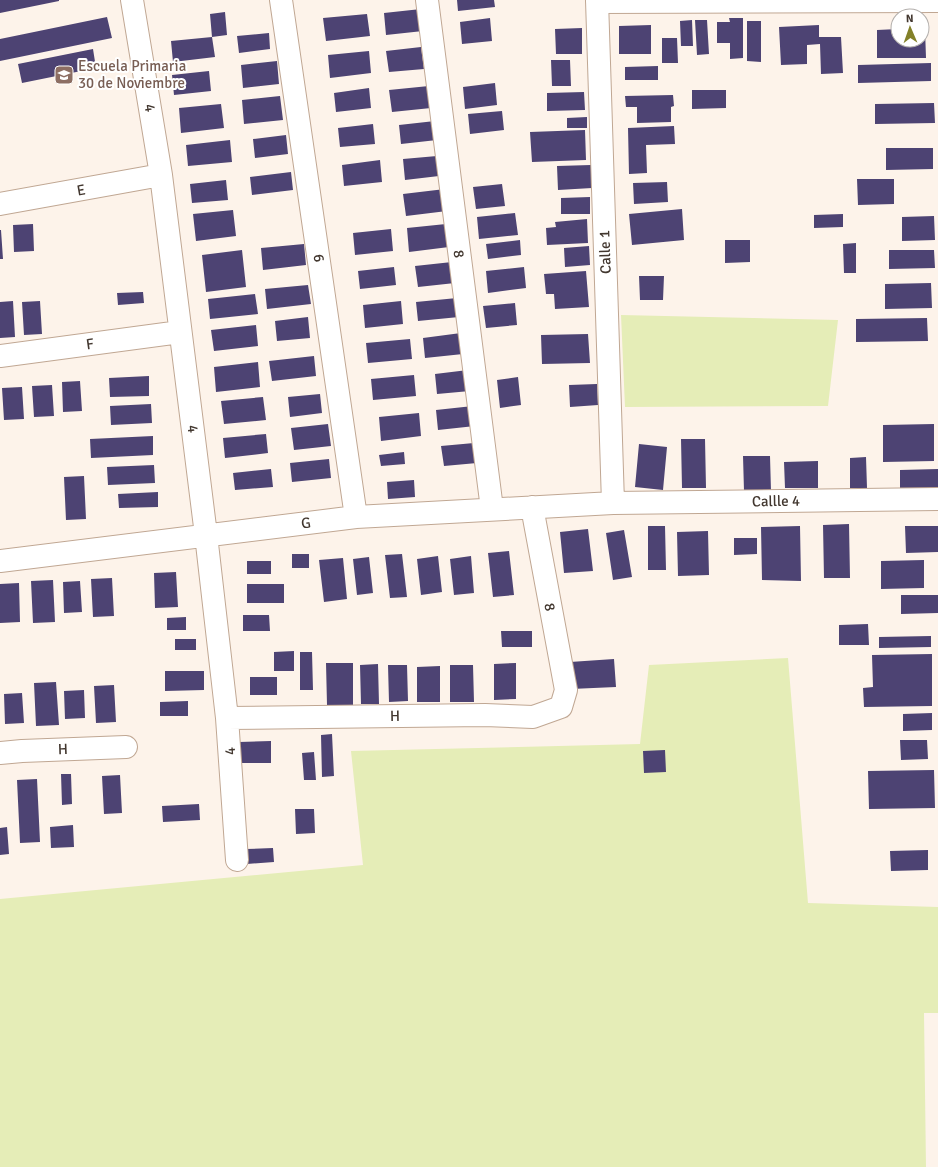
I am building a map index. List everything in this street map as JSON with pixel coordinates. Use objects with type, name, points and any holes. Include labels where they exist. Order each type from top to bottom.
[{"type":"street","name":"4","points":[[132,0],[161,175],[206,536],[227,718],[237,860]]},
{"type":"street","name":"6","points":[[281,0],[356,517]]},
{"type":"street","name":"8","points":[[426,0],[492,509]]},
{"type":"street","points":[[597,1],[938,1]]},
{"type":"street","name":"Calle 1","points":[[597,1],[613,503]]},
{"type":"street","name":"E","points":[[0,204],[161,175]]},
{"type":"street","name":"F","points":[[0,356],[180,332]]},
{"type":"street","name":"Callle 4","points":[[613,503],[938,499]]},
{"type":"street","name":"G","points":[[0,561],[356,517],[613,503]]},
{"type":"street","name":"8","points":[[532,507],[566,690],[561,707]]},
{"type":"street","name":"H","points":[[227,718],[485,715],[533,717],[561,707]]},
{"type":"street","name":"H","points":[[0,753],[126,747]]},
{"type":"green space","points":[[621,315],[838,320],[828,406],[625,407]]},
{"type":"green space","points":[[788,658],[808,903],[938,907],[938,1013],[924,1013],[926,1167],[0,1167],[0,899],[363,865],[351,751],[640,744],[649,665]]},
{"type":"building","points":[[0,0],[59,0],[59,1],[0,13]]},
{"type":"building","points":[[457,0],[494,0],[495,7],[458,11]]},
{"type":"building","points":[[421,9],[423,31],[386,35],[384,13]]},
{"type":"building","points":[[225,12],[227,35],[212,37],[210,14]]},
{"type":"building","points":[[367,14],[370,36],[326,41],[323,18]]},
{"type":"building","points":[[107,17],[112,38],[0,61],[0,39]]},
{"type":"building","points":[[490,18],[492,41],[462,44],[460,22]]},
{"type":"building","points":[[729,18],[743,18],[743,58],[730,59],[730,43],[717,43],[717,22],[730,22]]},
{"type":"building","points":[[692,20],[693,46],[681,46],[680,21]]},
{"type":"building","points":[[695,20],[707,20],[709,54],[697,55]]},
{"type":"building","points":[[747,21],[761,21],[761,62],[747,61]]},
{"type":"building","points":[[651,25],[651,54],[619,54],[619,26]]},
{"type":"building","points":[[819,25],[819,37],[841,37],[843,73],[821,74],[820,44],[807,45],[807,64],[781,65],[779,27]]},
{"type":"building","points":[[582,28],[582,54],[556,54],[555,29]]},
{"type":"building","points":[[890,29],[890,48],[926,48],[926,58],[877,58],[877,30]]},
{"type":"building","points":[[269,33],[270,49],[239,53],[237,36]]},
{"type":"building","points":[[212,37],[215,57],[173,62],[171,41]]},
{"type":"building","points":[[662,38],[677,38],[678,63],[662,63]]},
{"type":"building","points":[[421,47],[424,69],[389,72],[386,51]]},
{"type":"building","points":[[93,49],[96,68],[22,83],[18,64]]},
{"type":"building","points":[[369,51],[371,73],[330,78],[328,55]]},
{"type":"building","points":[[551,60],[570,60],[571,86],[552,86]]},
{"type":"building","points":[[277,61],[279,84],[243,88],[241,65]]},
{"type":"building","points":[[931,63],[931,81],[858,83],[858,65]]},
{"type":"building","points":[[658,66],[658,80],[625,80],[625,67]]},
{"type":"building","points":[[209,71],[211,91],[174,95],[172,75]]},
{"type":"building","points":[[495,83],[497,105],[465,109],[463,87]]},
{"type":"building","points":[[429,86],[431,108],[392,112],[389,90]]},
{"type":"building","points":[[369,88],[371,108],[336,112],[334,93]]},
{"type":"building","points":[[692,90],[726,90],[726,108],[692,109]]},
{"type":"building","points":[[584,92],[585,110],[547,111],[547,93]]},
{"type":"building","points":[[673,95],[674,106],[671,107],[671,122],[637,123],[637,107],[626,107],[625,96]]},
{"type":"building","points":[[280,96],[283,120],[244,124],[242,100]]},
{"type":"building","points":[[934,103],[935,123],[875,124],[875,104]]},
{"type":"building","points":[[221,104],[224,128],[181,133],[179,108]]},
{"type":"building","points":[[502,111],[504,130],[470,134],[468,114]]},
{"type":"building","points":[[587,117],[587,128],[567,128],[567,118]]},
{"type":"building","points":[[435,121],[437,140],[401,144],[399,125]]},
{"type":"building","points":[[373,124],[375,144],[340,147],[338,128]]},
{"type":"building","points":[[674,126],[675,144],[646,145],[647,173],[629,174],[628,128]]},
{"type":"building","points":[[585,130],[586,160],[532,162],[530,132]]},
{"type":"building","points":[[286,135],[288,154],[255,158],[253,139]]},
{"type":"building","points":[[230,140],[232,162],[188,166],[186,145]]},
{"type":"building","points":[[886,148],[933,148],[933,169],[886,170]]},
{"type":"building","points":[[437,156],[439,176],[405,180],[403,159]]},
{"type":"building","points":[[380,160],[382,182],[344,186],[342,165]]},
{"type":"building","points":[[591,165],[592,188],[558,190],[557,166]]},
{"type":"building","points":[[291,172],[293,190],[252,195],[250,177]]},
{"type":"building","points":[[857,179],[894,179],[894,204],[858,205]]},
{"type":"building","points":[[226,180],[228,200],[192,203],[190,184]]},
{"type":"building","points":[[667,182],[668,202],[634,204],[633,183]]},
{"type":"building","points":[[502,184],[505,206],[476,209],[473,187]]},
{"type":"building","points":[[445,189],[447,211],[406,216],[403,194]]},
{"type":"building","points":[[590,197],[590,214],[561,214],[561,198]]},
{"type":"building","points":[[682,209],[684,240],[632,245],[629,214]]},
{"type":"building","points":[[233,210],[236,236],[196,241],[193,214]]},
{"type":"building","points":[[515,213],[518,235],[479,239],[477,217]]},
{"type":"building","points":[[843,214],[843,227],[814,228],[814,215]]},
{"type":"building","points":[[934,216],[935,240],[902,241],[902,217]]},
{"type":"building","points":[[587,219],[588,243],[547,245],[546,228],[556,227],[555,222]]},
{"type":"building","points":[[33,224],[34,251],[14,252],[13,225]]},
{"type":"building","points":[[446,224],[449,247],[409,252],[407,228]]},
{"type":"building","points":[[391,229],[393,251],[355,255],[353,233]]},
{"type":"building","points":[[1,230],[3,259],[0,259]]},
{"type":"building","points":[[520,240],[521,255],[488,259],[486,244]]},
{"type":"building","points":[[725,240],[750,240],[750,262],[725,263]]},
{"type":"building","points":[[856,243],[856,273],[844,273],[843,244]]},
{"type":"building","points":[[304,244],[306,265],[263,270],[261,248]]},
{"type":"building","points":[[589,246],[590,265],[565,267],[564,248]]},
{"type":"building","points":[[242,250],[246,287],[206,292],[202,255]]},
{"type":"building","points":[[889,250],[934,250],[935,268],[889,269]]},
{"type":"building","points":[[452,262],[455,283],[418,287],[415,266]]},
{"type":"building","points":[[394,267],[396,285],[360,289],[358,271]]},
{"type":"building","points":[[524,267],[526,288],[488,293],[486,271]]},
{"type":"building","points":[[586,271],[589,307],[555,309],[554,294],[546,294],[544,274]]},
{"type":"building","points":[[639,276],[664,276],[663,300],[640,300]]},
{"type":"building","points":[[931,283],[932,308],[885,309],[885,284]]},
{"type":"building","points":[[308,285],[311,304],[267,309],[265,289]]},
{"type":"building","points":[[143,292],[144,303],[118,305],[117,293]]},
{"type":"building","points":[[255,294],[258,314],[210,319],[208,299]]},
{"type":"building","points":[[457,298],[459,317],[418,321],[416,302]]},
{"type":"building","points":[[13,301],[15,337],[0,338],[0,302]]},
{"type":"building","points":[[40,301],[42,334],[24,335],[22,302]]},
{"type":"building","points":[[401,301],[403,324],[365,328],[363,305]]},
{"type":"building","points":[[515,303],[517,325],[486,328],[483,306]]},
{"type":"building","points":[[308,317],[310,338],[277,341],[275,321]]},
{"type":"building","points":[[927,318],[928,341],[856,342],[856,319]]},
{"type":"building","points":[[256,325],[258,346],[214,351],[211,330]]},
{"type":"building","points":[[461,333],[463,354],[425,358],[423,338]]},
{"type":"building","points":[[588,334],[590,363],[542,364],[541,335]]},
{"type":"building","points":[[410,339],[412,359],[368,363],[366,343]]},
{"type":"building","points":[[314,356],[316,376],[272,381],[269,361]]},
{"type":"building","points":[[258,362],[260,387],[216,392],[214,367]]},
{"type":"building","points":[[468,370],[470,391],[437,394],[435,374]]},
{"type":"building","points":[[414,375],[416,396],[373,400],[371,379]]},
{"type":"building","points":[[149,376],[149,396],[110,397],[109,378]]},
{"type":"building","points":[[518,377],[521,405],[500,408],[497,380]]},
{"type":"building","points":[[80,381],[82,411],[63,412],[62,382]]},
{"type":"building","points":[[597,384],[598,405],[570,407],[569,385]]},
{"type":"building","points":[[52,385],[54,416],[34,417],[32,386]]},
{"type":"building","points":[[22,387],[24,419],[4,420],[2,388]]},
{"type":"building","points":[[320,394],[322,413],[290,417],[288,397]]},
{"type":"building","points":[[263,397],[266,420],[224,424],[221,401]]},
{"type":"building","points":[[151,404],[152,423],[111,425],[110,406]]},
{"type":"building","points":[[473,406],[475,426],[438,430],[436,410]]},
{"type":"building","points":[[419,413],[421,436],[381,441],[379,417]]},
{"type":"building","points":[[328,424],[331,446],[294,450],[291,428]]},
{"type":"building","points":[[934,424],[934,461],[883,462],[883,425]]},
{"type":"building","points":[[266,434],[268,453],[225,458],[223,438]]},
{"type":"building","points":[[153,436],[153,455],[91,458],[90,439]]},
{"type":"building","points":[[681,439],[705,439],[706,488],[682,488]]},
{"type":"building","points":[[474,443],[477,463],[444,466],[441,446]]},
{"type":"building","points":[[639,444],[667,447],[663,490],[635,487]]},
{"type":"building","points":[[404,452],[405,464],[381,466],[379,455]]},
{"type":"building","points":[[743,456],[770,456],[771,491],[744,491]]},
{"type":"building","points":[[866,457],[867,488],[850,488],[850,458]]},
{"type":"building","points":[[329,459],[331,478],[292,482],[290,463]]},
{"type":"building","points":[[818,461],[818,488],[785,488],[784,462]]},
{"type":"building","points":[[154,465],[155,483],[108,485],[107,467]]},
{"type":"building","points":[[271,469],[273,487],[235,490],[233,473]]},
{"type":"building","points":[[938,469],[938,488],[900,489],[900,470]]},
{"type":"building","points":[[84,476],[86,519],[66,520],[64,477]]},
{"type":"building","points":[[414,480],[415,497],[388,499],[387,482]]},
{"type":"building","points":[[158,492],[158,507],[119,508],[118,494]]},
{"type":"building","points":[[849,524],[850,578],[824,578],[823,525]]},
{"type":"building","points":[[648,526],[665,526],[666,570],[648,570]]},
{"type":"building","points":[[800,526],[801,581],[762,580],[761,527]]},
{"type":"building","points":[[905,526],[938,526],[938,552],[906,553]]},
{"type":"building","points":[[588,529],[593,571],[564,573],[560,532]]},
{"type":"building","points":[[624,530],[632,577],[613,580],[606,533]]},
{"type":"building","points":[[708,531],[709,575],[678,576],[677,532]]},
{"type":"building","points":[[734,538],[757,538],[757,554],[734,555]]},
{"type":"building","points":[[509,551],[514,595],[493,597],[488,553]]},
{"type":"building","points":[[292,554],[309,554],[309,568],[292,568]]},
{"type":"building","points":[[402,554],[407,597],[390,598],[385,555]]},
{"type":"building","points":[[438,556],[442,592],[421,595],[417,559]]},
{"type":"building","points":[[471,556],[474,593],[454,595],[450,559]]},
{"type":"building","points":[[369,557],[373,593],[357,595],[353,559]]},
{"type":"building","points":[[343,558],[347,599],[324,602],[319,560]]},
{"type":"building","points":[[924,560],[924,588],[881,589],[881,561]]},
{"type":"building","points":[[247,561],[271,561],[271,574],[247,574]]},
{"type":"building","points":[[176,572],[178,607],[155,608],[154,573]]},
{"type":"building","points":[[112,578],[114,616],[93,617],[91,579]]},
{"type":"building","points":[[53,580],[55,622],[33,623],[31,581]]},
{"type":"building","points":[[80,581],[82,612],[64,613],[63,582]]},
{"type":"building","points":[[19,583],[20,622],[0,623],[0,584]]},
{"type":"building","points":[[247,584],[284,584],[284,603],[247,603]]},
{"type":"building","points":[[901,595],[938,595],[938,613],[901,614]]},
{"type":"building","points":[[243,615],[269,615],[270,631],[243,631]]},
{"type":"building","points":[[186,617],[186,630],[167,630],[167,618]]},
{"type":"building","points":[[868,624],[869,645],[839,645],[839,625]]},
{"type":"building","points":[[501,631],[532,631],[532,647],[502,647]]},
{"type":"building","points":[[931,636],[931,647],[879,648],[879,637]]},
{"type":"building","points":[[175,639],[196,639],[196,650],[175,650]]},
{"type":"building","points":[[294,651],[294,671],[274,671],[274,652]]},
{"type":"building","points":[[300,652],[312,652],[313,690],[300,690]]},
{"type":"building","points":[[932,654],[932,706],[864,707],[863,688],[873,687],[872,655]]},
{"type":"building","points":[[614,659],[616,687],[571,689],[570,662]]},
{"type":"building","points":[[326,663],[353,663],[353,705],[327,705]]},
{"type":"building","points":[[516,663],[516,699],[494,700],[494,664]]},
{"type":"building","points":[[378,664],[379,704],[361,704],[360,665]]},
{"type":"building","points":[[388,665],[407,665],[408,701],[389,702]]},
{"type":"building","points":[[450,665],[473,665],[474,702],[450,702]]},
{"type":"building","points":[[440,666],[440,702],[417,702],[417,667]]},
{"type":"building","points":[[165,671],[204,671],[204,690],[165,691]]},
{"type":"building","points":[[250,677],[277,677],[277,695],[250,695]]},
{"type":"building","points":[[56,682],[59,725],[36,726],[34,683]]},
{"type":"building","points":[[114,685],[116,722],[96,723],[94,686]]},
{"type":"building","points":[[84,690],[85,718],[65,719],[64,691]]},
{"type":"building","points":[[22,693],[24,723],[5,724],[4,694]]},
{"type":"building","points":[[188,701],[188,716],[160,716],[160,702]]},
{"type":"building","points":[[932,713],[932,730],[903,731],[903,714]]},
{"type":"building","points":[[332,734],[334,776],[322,777],[321,735]]},
{"type":"building","points":[[900,740],[927,740],[928,759],[901,760]]},
{"type":"building","points":[[271,741],[271,763],[239,763],[239,742]]},
{"type":"building","points":[[665,750],[666,772],[644,773],[643,751]]},
{"type":"building","points":[[314,752],[316,780],[304,780],[302,753]]},
{"type":"building","points":[[934,770],[935,808],[869,809],[868,771]]},
{"type":"building","points":[[61,774],[71,774],[72,804],[62,805]]},
{"type":"building","points":[[120,775],[122,813],[104,814],[102,776]]},
{"type":"building","points":[[37,779],[40,842],[20,843],[17,780]]},
{"type":"building","points":[[199,804],[200,820],[163,822],[162,806]]},
{"type":"building","points":[[295,809],[314,809],[315,833],[296,834]]},
{"type":"building","points":[[73,825],[74,847],[51,848],[50,827]]},
{"type":"building","points":[[7,827],[9,854],[0,855],[0,828]]},
{"type":"building","points":[[273,848],[274,862],[247,864],[246,849]]},
{"type":"building","points":[[928,850],[928,870],[891,871],[890,851]]},
{"type":"place","name":"Escuela Primaria 30 de Noviembre","points":[[64,75]]}]
